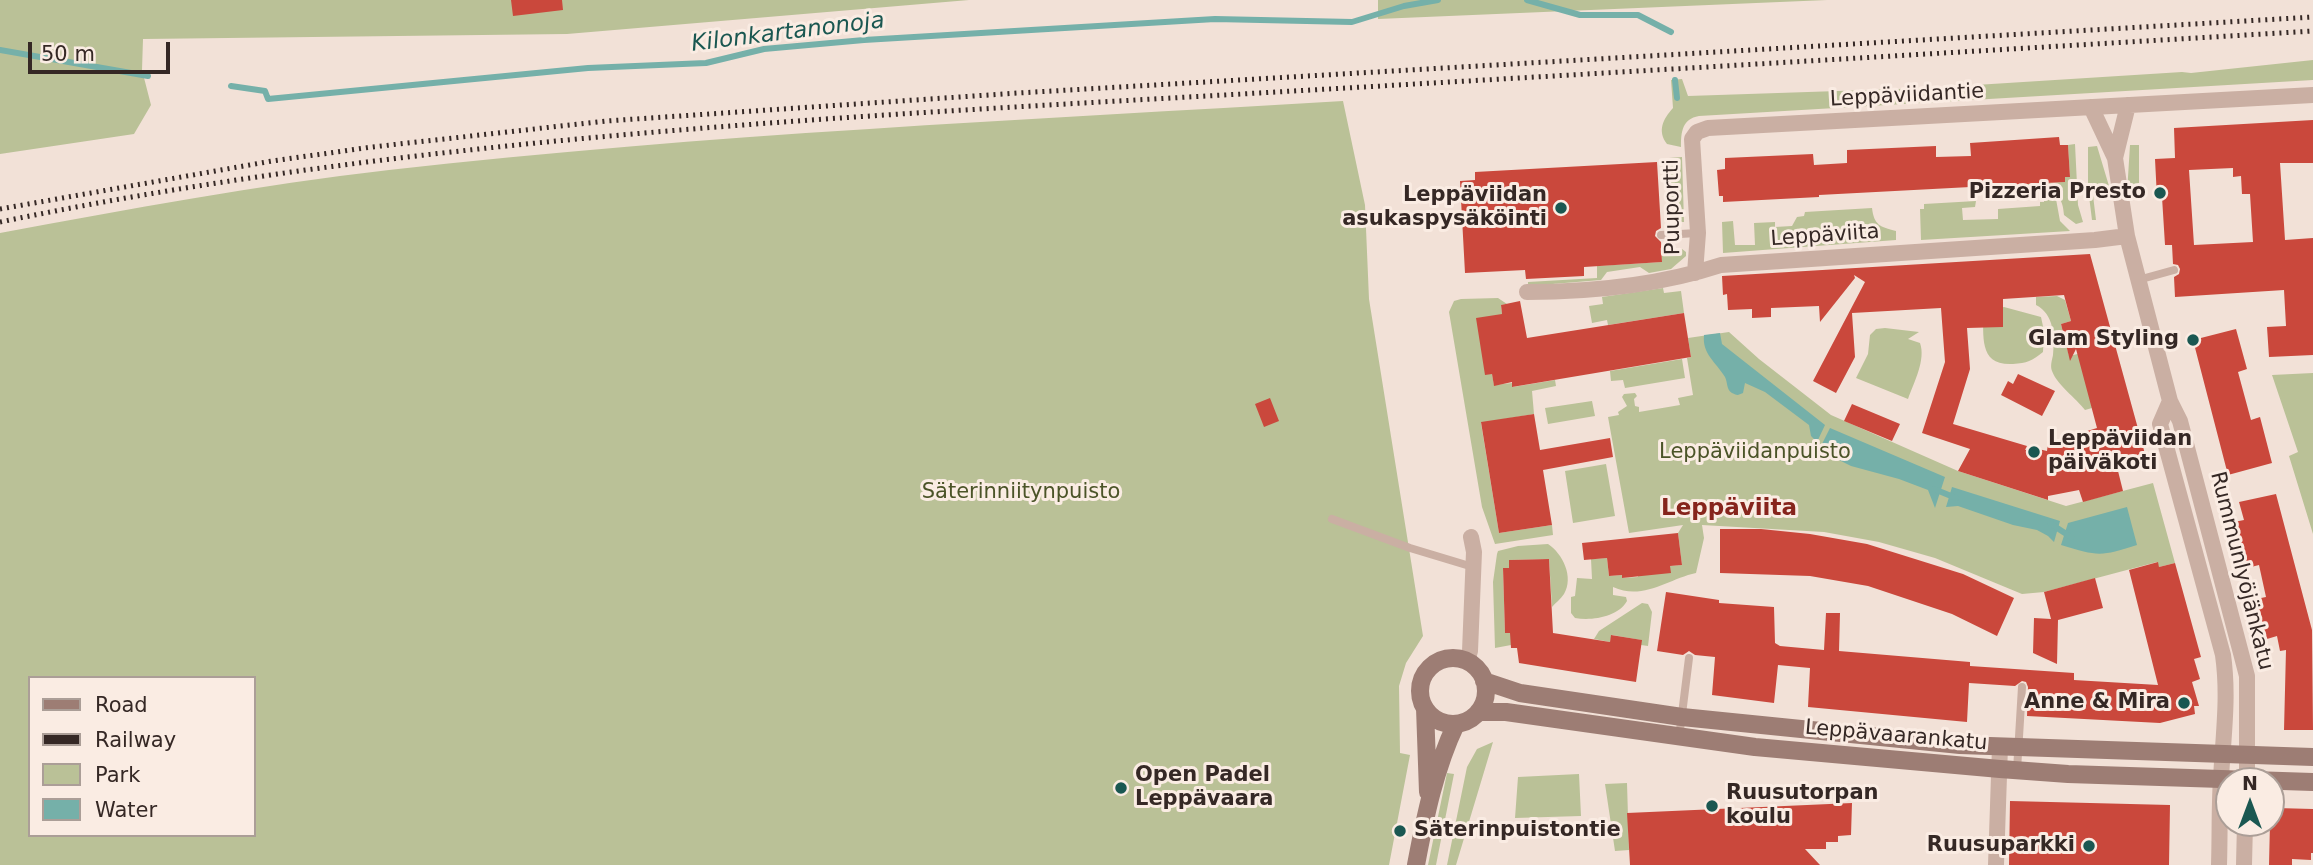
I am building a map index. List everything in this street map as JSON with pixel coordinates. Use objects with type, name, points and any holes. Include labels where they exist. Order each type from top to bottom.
[{"type":"main road","points":[[1425,708],[1438,720],[1456,724],[1472,718],[1485,698],[1485,681],[1478,670],[1467,661],[1451,658],[1430,668],[1421,683],[1420,693],[1425,708],[1429,798]]},
{"type":"main road","name":"Leppävaarankatu","points":[[1485,681],[1520,693],[1682,717],[1947,743],[2313,757]]},
{"type":"main road","name":"Leppävaarankatu","points":[[1478,712],[1506,712],[1755,747],[2008,769],[2215,779]]},
{"type":"main road","points":[[1416,865],[1429,798],[1456,724]]},
{"type":"main road","name":"Leppävaarankatu","points":[[2285,781],[2313,782]]},
{"type":"street","name":"Leppäviidantie","points":[[1692,139],[1698,132],[1708,128],[2313,95]]},
{"type":"street","points":[[2115,158],[2128,105]]},
{"type":"street","points":[[2091,107],[2115,158]]},
{"type":"street","name":"Puuportti","points":[[1692,139],[1698,233],[1695,273]]},
{"type":"street","name":"Rummunlyöjänkatu","points":[[2115,158],[2127,236],[2138,280],[2170,401],[2180,421],[2247,676],[2247,767]]},
{"type":"street","name":"Leppäviita","points":[[1527,292],[1577,292],[1695,273],[1721,265],[2127,236]]},
{"type":"street","name":"Rummunlyöjänkatu","points":[[2170,401],[2160,424],[2223,655],[2226,679],[2222,767]]},
{"type":"street","points":[[1467,661],[1470,651],[1473,567],[1471,537]]},
{"type":"street","points":[[1997,865],[2009,747]]},
{"type":"street","name":"Rummunlyöjänkatu","points":[[2219,865],[2220,837]]},
{"type":"street","points":[[2244,865],[2245,837]]},
{"type":"lane","points":[[1661,235],[1698,233]]},
{"type":"lane","points":[[2138,280],[2174,270]]},
{"type":"lane","points":[[1332,519],[1410,548],[1473,567]]},
{"type":"lane","points":[[1679,738],[1689,658]]},
{"type":"lane","points":[[2009,747],[2022,687]]},
{"type":"green space","points":[[0,0],[969,0],[567,34],[143,39],[142,70],[151,105],[134,134],[0,154]]},
{"type":"green space","points":[[1378,0],[1827,0],[1378,19]]},
{"type":"green space","points":[[2313,60],[2313,80],[1699,116],[1686,123],[1682,131],[1681,147],[1667,144],[1662,134],[1666,116],[1673,108],[1671,80],[1682,79],[1688,96],[1928,88],[2191,73]]},
{"type":"green space","name":"Säterinniitynpuisto","points":[[1343,101],[1365,205],[1369,299],[1423,636],[1406,663],[1399,686],[1400,753],[1410,755],[1389,865],[0,865],[0,233],[145,206],[389,170],[746,137]]},
{"type":"green space","points":[[2075,144],[2078,205],[2083,222],[2076,224],[2064,215],[2060,200],[2048,192],[2047,188],[2027,189],[2027,184],[2065,182],[2065,177],[2070,177],[2068,145]]},
{"type":"green space","points":[[2130,145],[2139,145],[2139,193],[2127,193]]},
{"type":"green space","points":[[2097,146],[2109,186],[2092,187],[2096,220],[2092,220],[2088,188],[2088,147]]},
{"type":"green space","points":[[1682,157],[1684,222],[1671,222],[1669,158]]},
{"type":"green space","points":[[2044,197],[2056,199],[2060,221],[2070,231],[1921,240],[1920,209],[1924,209],[1924,204],[1976,201],[1975,207],[1962,208],[1963,220],[1998,219],[1998,209],[2040,206]]},
{"type":"green space","points":[[1872,208],[1874,218],[1879,224],[1896,231],[1896,240],[1723,253],[1722,222],[1733,221],[1735,245],[1755,245],[1754,223],[1775,222],[1775,227],[1792,226],[1797,217],[1804,216],[1805,212]]},
{"type":"green space","points":[[1682,249],[1686,256],[1671,269],[1649,273],[1640,267],[1607,272],[1601,280],[1528,286],[1528,282],[1597,278],[1597,266],[1662,262],[1662,250]]},
{"type":"green space","points":[[1663,288],[1664,293],[1681,291],[1684,313],[1608,325],[1607,320],[1592,323],[1589,306],[1603,304],[1602,297]]},
{"type":"green space","points":[[2057,296],[2065,300],[2071,321],[2061,324],[2069,356],[2086,352],[2092,408],[2085,410],[2058,381],[2051,369],[2054,341],[2052,327],[2047,314],[2036,305],[2036,297]]},
{"type":"green space","points":[[1498,298],[1507,304],[1501,305],[1502,314],[1492,374],[1494,385],[1512,383],[1513,387],[1555,380],[1556,386],[1532,391],[1534,414],[1481,423],[1499,533],[1552,525],[1553,535],[1495,544],[1482,507],[1449,312],[1454,301],[1461,299]]},
{"type":"green space","points":[[2004,307],[2041,317],[2044,331],[2043,352],[2018,364],[2002,363],[1988,355],[1985,348],[1983,311]]},
{"type":"green space","points":[[1876,329],[1919,332],[1908,339],[1920,343],[1922,357],[1908,399],[1856,378],[1868,354],[1870,335]]},
{"type":"green space","name":"Leppäviidanpuisto","points":[[1729,332],[1831,415],[1958,471],[2066,506],[2153,483],[2175,563],[2159,567],[2157,562],[2044,592],[2022,594],[1935,558],[1879,542],[1824,532],[1702,525],[1704,538],[1696,573],[1655,588],[1635,592],[1613,587],[1613,595],[1626,597],[1627,601],[1617,611],[1604,617],[1575,618],[1571,613],[1571,597],[1575,596],[1577,578],[1592,579],[1591,559],[1607,558],[1609,576],[1622,575],[1622,578],[1638,577],[1638,571],[1670,571],[1670,566],[1682,565],[1678,533],[1683,525],[1629,533],[1608,417],[1619,415],[1618,412],[1627,406],[1622,397],[1624,394],[1635,393],[1635,406],[1639,407],[1639,412],[1680,405],[1678,398],[1693,395],[1687,358],[1691,357],[1688,338]]},
{"type":"green space","points":[[1682,359],[1685,378],[1625,388],[1623,380],[1611,381],[1610,371]]},
{"type":"green space","points":[[2313,373],[2313,534],[2289,456],[2298,452],[2272,375]]},
{"type":"green space","points":[[1592,401],[1595,416],[1548,424],[1545,408]]},
{"type":"green space","points":[[1606,464],[1615,516],[1573,523],[1565,471]]},
{"type":"green space","points":[[1548,544],[1565,566],[1568,580],[1564,594],[1552,607],[1549,559],[1509,560],[1509,568],[1503,568],[1505,633],[1511,633],[1511,645],[1495,648],[1493,582],[1498,551],[1518,546]]},
{"type":"green space","points":[[1642,603],[1648,604],[1652,612],[1648,646],[1641,645],[1641,640],[1612,635],[1610,642],[1594,639],[1599,631]]},
{"type":"green space","points":[[1493,742],[1456,865],[1447,865],[1467,767],[1477,749]]},
{"type":"green space","points":[[1447,773],[1454,774],[1436,865],[1428,865]]},
{"type":"green space","points":[[1579,774],[1581,816],[1515,818],[1518,777]]},
{"type":"green space","points":[[1627,783],[1629,850],[1615,851],[1605,784]]},
{"type":"water","points":[[1720,333],[1722,344],[1825,425],[1817,442],[1811,436],[1809,425],[1765,392],[1745,383],[1743,393],[1737,395],[1730,391],[1725,377],[1707,353],[1704,342],[1704,335]]},
{"type":"water","points":[[1830,428],[1945,477],[1935,508],[1928,490],[1851,466],[1819,450]]},
{"type":"water","points":[[1952,487],[2060,521],[2054,542],[2037,530],[2013,525],[1958,506],[1946,507]]},
{"type":"water","points":[[2127,507],[2137,545],[2099,554],[2061,545],[2068,523]]},
{"type":"building","points":[[511,0],[562,0],[563,10],[513,16]]},
{"type":"building","points":[[2313,120],[2313,163],[2280,163],[2285,240],[2313,238],[2313,355],[2269,357],[2267,327],[2286,326],[2284,290],[2175,297],[2174,277],[2179,274],[2180,269],[2173,264],[2172,245],[2165,245],[2162,197],[2157,198],[2155,159],[2175,158],[2174,128]],"holes":[[[2233,168],[2233,177],[2241,176],[2242,194],[2250,194],[2253,242],[2194,245],[2189,170]]]},
{"type":"building","points":[[2059,137],[2060,145],[2068,145],[2070,177],[2065,177],[2065,182],[1723,202],[1723,196],[1719,196],[1717,170],[1725,169],[1725,158],[1813,154],[1814,165],[1847,163],[1847,150],[1936,146],[1936,157],[1971,156],[1970,143]]},
{"type":"building","name":"Leppäviidan asukaspysäköinti","points":[[1657,162],[1661,228],[1656,231],[1655,236],[1661,242],[1662,262],[1584,267],[1584,276],[1526,279],[1525,270],[1465,273],[1460,181],[1475,180],[1475,172]]},
{"type":"building","points":[[2090,254],[2145,454],[2116,463],[2123,491],[2083,502],[2079,490],[2048,496],[2048,500],[1958,471],[1970,449],[1922,433],[1945,362],[1941,308],[1852,313],[1855,357],[1836,393],[1813,381],[1865,282],[1854,275],[1855,278],[1820,322],[1819,306],[1771,308],[1771,317],[1752,318],[1752,309],[1728,310],[1727,294],[1723,295],[1722,276]],"holes":[[[2064,295],[2071,321],[2061,324],[2070,361],[2076,349],[2097,428],[2048,443],[2047,451],[2034,448],[2025,450],[2027,446],[1953,424],[1970,369],[1967,328],[2003,327],[2003,299]]]},
{"type":"building","points":[[1520,301],[1527,338],[1684,313],[1691,357],[1512,387],[1512,382],[1494,386],[1492,374],[1485,375],[1476,318],[1502,314],[1501,305]]},
{"type":"building","points":[[2236,329],[2247,369],[2238,372],[2251,420],[2260,417],[2272,463],[2228,475],[2193,340]]},
{"type":"building","points":[[2018,374],[2055,391],[2042,416],[2001,395],[2008,381],[2013,384]]},
{"type":"building","points":[[1270,398],[1279,421],[1264,427],[1255,404]]},
{"type":"building","points":[[1852,404],[1900,424],[1892,441],[1844,421]]},
{"type":"building","points":[[1534,414],[1540,450],[1610,438],[1613,457],[1543,470],[1552,525],[1499,533],[1481,422]]},
{"type":"building","points":[[2276,494],[2312,630],[2313,730],[2284,730],[2286,650],[2280,651],[2277,636],[2267,639],[2256,599],[2266,597],[2259,565],[2247,568],[2234,522],[2244,520],[2239,502]]},
{"type":"building","points":[[1720,529],[1761,529],[1810,534],[1867,544],[1963,574],[2014,598],[1997,636],[1952,614],[1868,586],[1810,576],[1720,573]]},
{"type":"building","points":[[1678,533],[1682,565],[1670,566],[1671,573],[1622,578],[1622,575],[1609,576],[1607,558],[1584,560],[1582,543]]},
{"type":"building","points":[[1549,559],[1553,633],[1610,642],[1611,635],[1642,640],[1636,682],[1519,663],[1517,648],[1511,648],[1510,633],[1505,633],[1503,568],[1509,568],[1509,560]]},
{"type":"building","points":[[2158,562],[2159,567],[2175,563],[2201,657],[2194,659],[2200,679],[2192,682],[2199,706],[2194,706],[2195,714],[2160,723],[2027,716],[2028,687],[2026,682],[2022,681],[2015,686],[1969,683],[1967,722],[1808,707],[1810,668],[1778,665],[1774,703],[1712,695],[1715,657],[1695,655],[1689,651],[1683,655],[1657,651],[1666,592],[1719,600],[1719,603],[1774,607],[1775,643],[1780,646],[1824,650],[1826,613],[1840,613],[1839,651],[1970,662],[1970,666],[2074,673],[2074,680],[2158,685],[2129,570]]},
{"type":"building","points":[[2095,578],[2103,608],[2058,620],[2057,664],[2033,653],[2034,618],[2051,619],[2044,592]]},
{"type":"building","name":"Ruusuparkki","points":[[2010,801],[2170,805],[2169,865],[2009,865]]},
{"type":"building","points":[[1852,803],[1851,835],[1838,836],[1838,842],[1826,842],[1826,849],[1805,849],[1820,865],[1630,865],[1627,813]]},
{"type":"building","points":[[2285,808],[2313,809],[2311,860],[2292,859],[2292,865],[2269,865],[2270,837],[2285,837]]},
{"type":"waterway","name":"Kilonkartanonoja","points":[[231,86],[265,91],[268,99],[588,68],[706,63],[764,49],[864,40],[1215,19],[1352,22],[1404,6],[1438,0]]},
{"type":"waterway","name":"Kilonkartanonoja","points":[[1527,0],[1580,15],[1638,15],[1671,32]]},
{"type":"waterway","name":"Kilonkartanonoja","points":[[0,50],[148,76]]},
{"type":"waterway","points":[[1675,80],[1677,98]]},
{"type":"waterway","points":[[1934,489],[1956,498]]},
{"type":"waterway","points":[[2051,524],[2071,537]]},
{"type":"railway","points":[[0,209],[272,161],[606,121],[1018,93],[2313,17]]},
{"type":"railway","points":[[0,222],[149,194],[299,171],[450,152],[752,124],[2313,31]]},
{"type":"place","name":"Pizzeria Presto","points":[[2160,193]]},
{"type":"place","name":"Leppäviidan asukaspysäköinti","points":[[1561,208]]},
{"type":"place","name":"Glam Styling","points":[[2193,340]]},
{"type":"place","name":"Leppäviidan päiväkoti","points":[[2034,452]]},
{"type":"place","name":"Anne & Mira","points":[[2184,703]]},
{"type":"place","name":"Open Padel Leppävaara","points":[[1121,788]]},
{"type":"place","name":"Ruusutorpan koulu","points":[[1712,806]]},
{"type":"place","name":"Säterinpuistontie","points":[[1400,831]]},
{"type":"place","name":"Ruusuparkki","points":[[2089,846]]},
{"type":"district","name":"Leppäviita","points":[[1729,509]]}]
